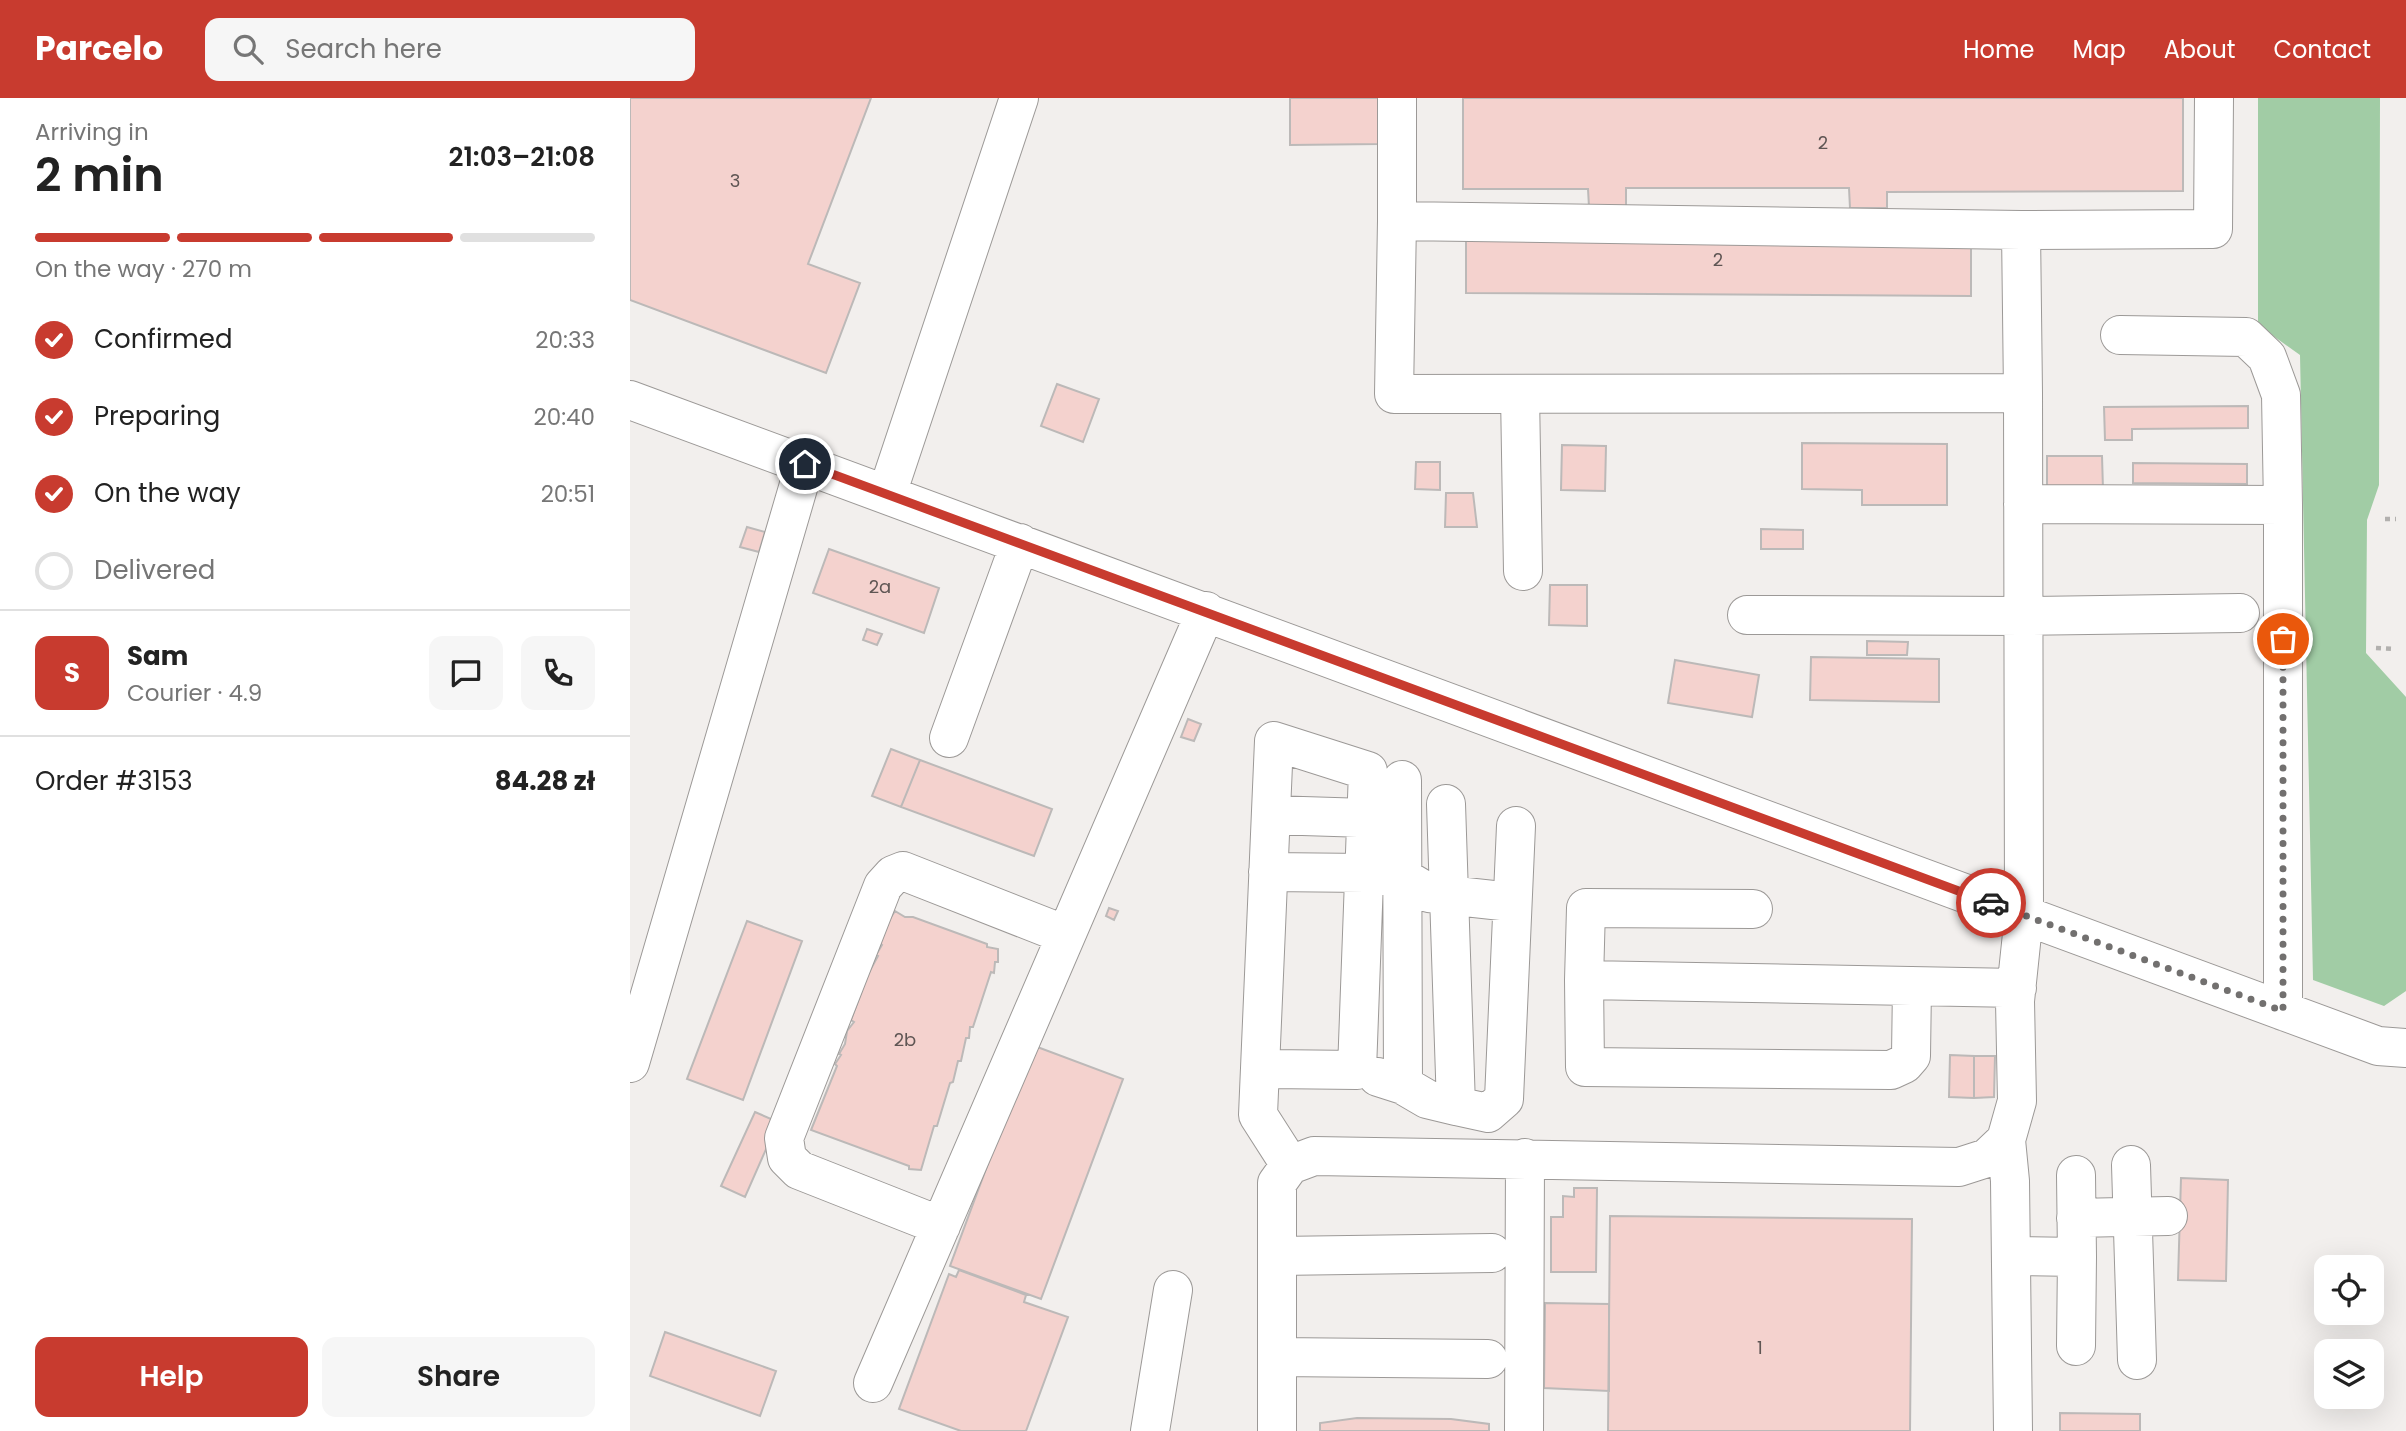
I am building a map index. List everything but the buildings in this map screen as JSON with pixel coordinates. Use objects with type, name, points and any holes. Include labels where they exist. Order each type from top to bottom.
[{"type":"street","points":[[887,494],[1019,98]]},
{"type":"street","points":[[1398,98],[1394,394],[2023,393]]},
{"type":"street","points":[[1397,221],[2021,230],[2213,229],[2214,98]]},
{"type":"street","points":[[2013,1431],[2010,1181],[2006,1140],[2017,1101],[2017,988],[2024,915],[2021,230]]},
{"type":"street","points":[[2120,335],[2246,337],[2267,356],[2281,395],[2283,1011]]},
{"type":"street","points":[[1520,394],[1523,571]]},
{"type":"street","points":[[630,400],[2378,1046],[2406,1048]]},
{"type":"street","points":[[630,1063],[805,464]]},
{"type":"street","points":[[2023,504],[2283,505]]},
{"type":"street","points":[[949,738],[1020,543]]},
{"type":"street","points":[[873,1383],[1206,611]]},
{"type":"street","points":[[1747,615],[2023,617],[2240,613]]},
{"type":"street","points":[[1290,1165],[1258,1115],[1274,741],[1368,771],[1357,1070]]},
{"type":"street","points":[[1402,780],[1402,1085]]},
{"type":"street","points":[[1446,804],[1456,1106]]},
{"type":"street","points":[[1271,815],[1366,818]]},
{"type":"street","points":[[1260,1069],[1357,1070],[1402,1085],[1427,1099],[1488,1112],[1504,1099],[1516,826]]},
{"type":"street","points":[[941,1226],[799,1170],[787,1158],[784,1138],[883,886],[893,875],[903,871],[1066,935]]},
{"type":"street","points":[[1268,872],[1365,873],[1402,877],[1429,893],[1511,902]]},
{"type":"street","points":[[1753,909],[1586,908],[1585,1067],[1892,1070],[1904,1064],[1911,1056],[1912,986]]},
{"type":"street","points":[[1584,980],[2017,988]]},
{"type":"street","points":[[1277,1431],[1277,1183],[1290,1165],[1314,1156],[1959,1167],[1987,1158],[2006,1140]]},
{"type":"street","points":[[1524,1431],[1525,1158]]},
{"type":"street","points":[[2131,1165],[2150,1216],[2137,1360]]},
{"type":"street","points":[[2076,1175],[2076,1346]]},
{"type":"street","points":[[2076,1218],[2150,1216]]},
{"type":"street","points":[[1277,1256],[1492,1253]]},
{"type":"street","points":[[2011,1256],[2077,1257]]},
{"type":"street","points":[[1150,1431],[1172,1290]]},
{"type":"street","points":[[1277,1357],[1488,1359]]},
{"type":"path","points":[[2385,519],[2396,519]]},
{"type":"path","points":[[2376,648],[2395,649]]},
{"type":"green space","points":[[2258,98],[2380,98],[2379,485],[2367,520],[2366,653],[2406,697],[2406,991],[2384,1006],[2313,980],[2300,355],[2258,325]]},
{"type":"way so far","points":[[1991,903],[2283,1011],[2283,639]]},
{"type":"route","points":[[805,464],[1991,903]]}]
